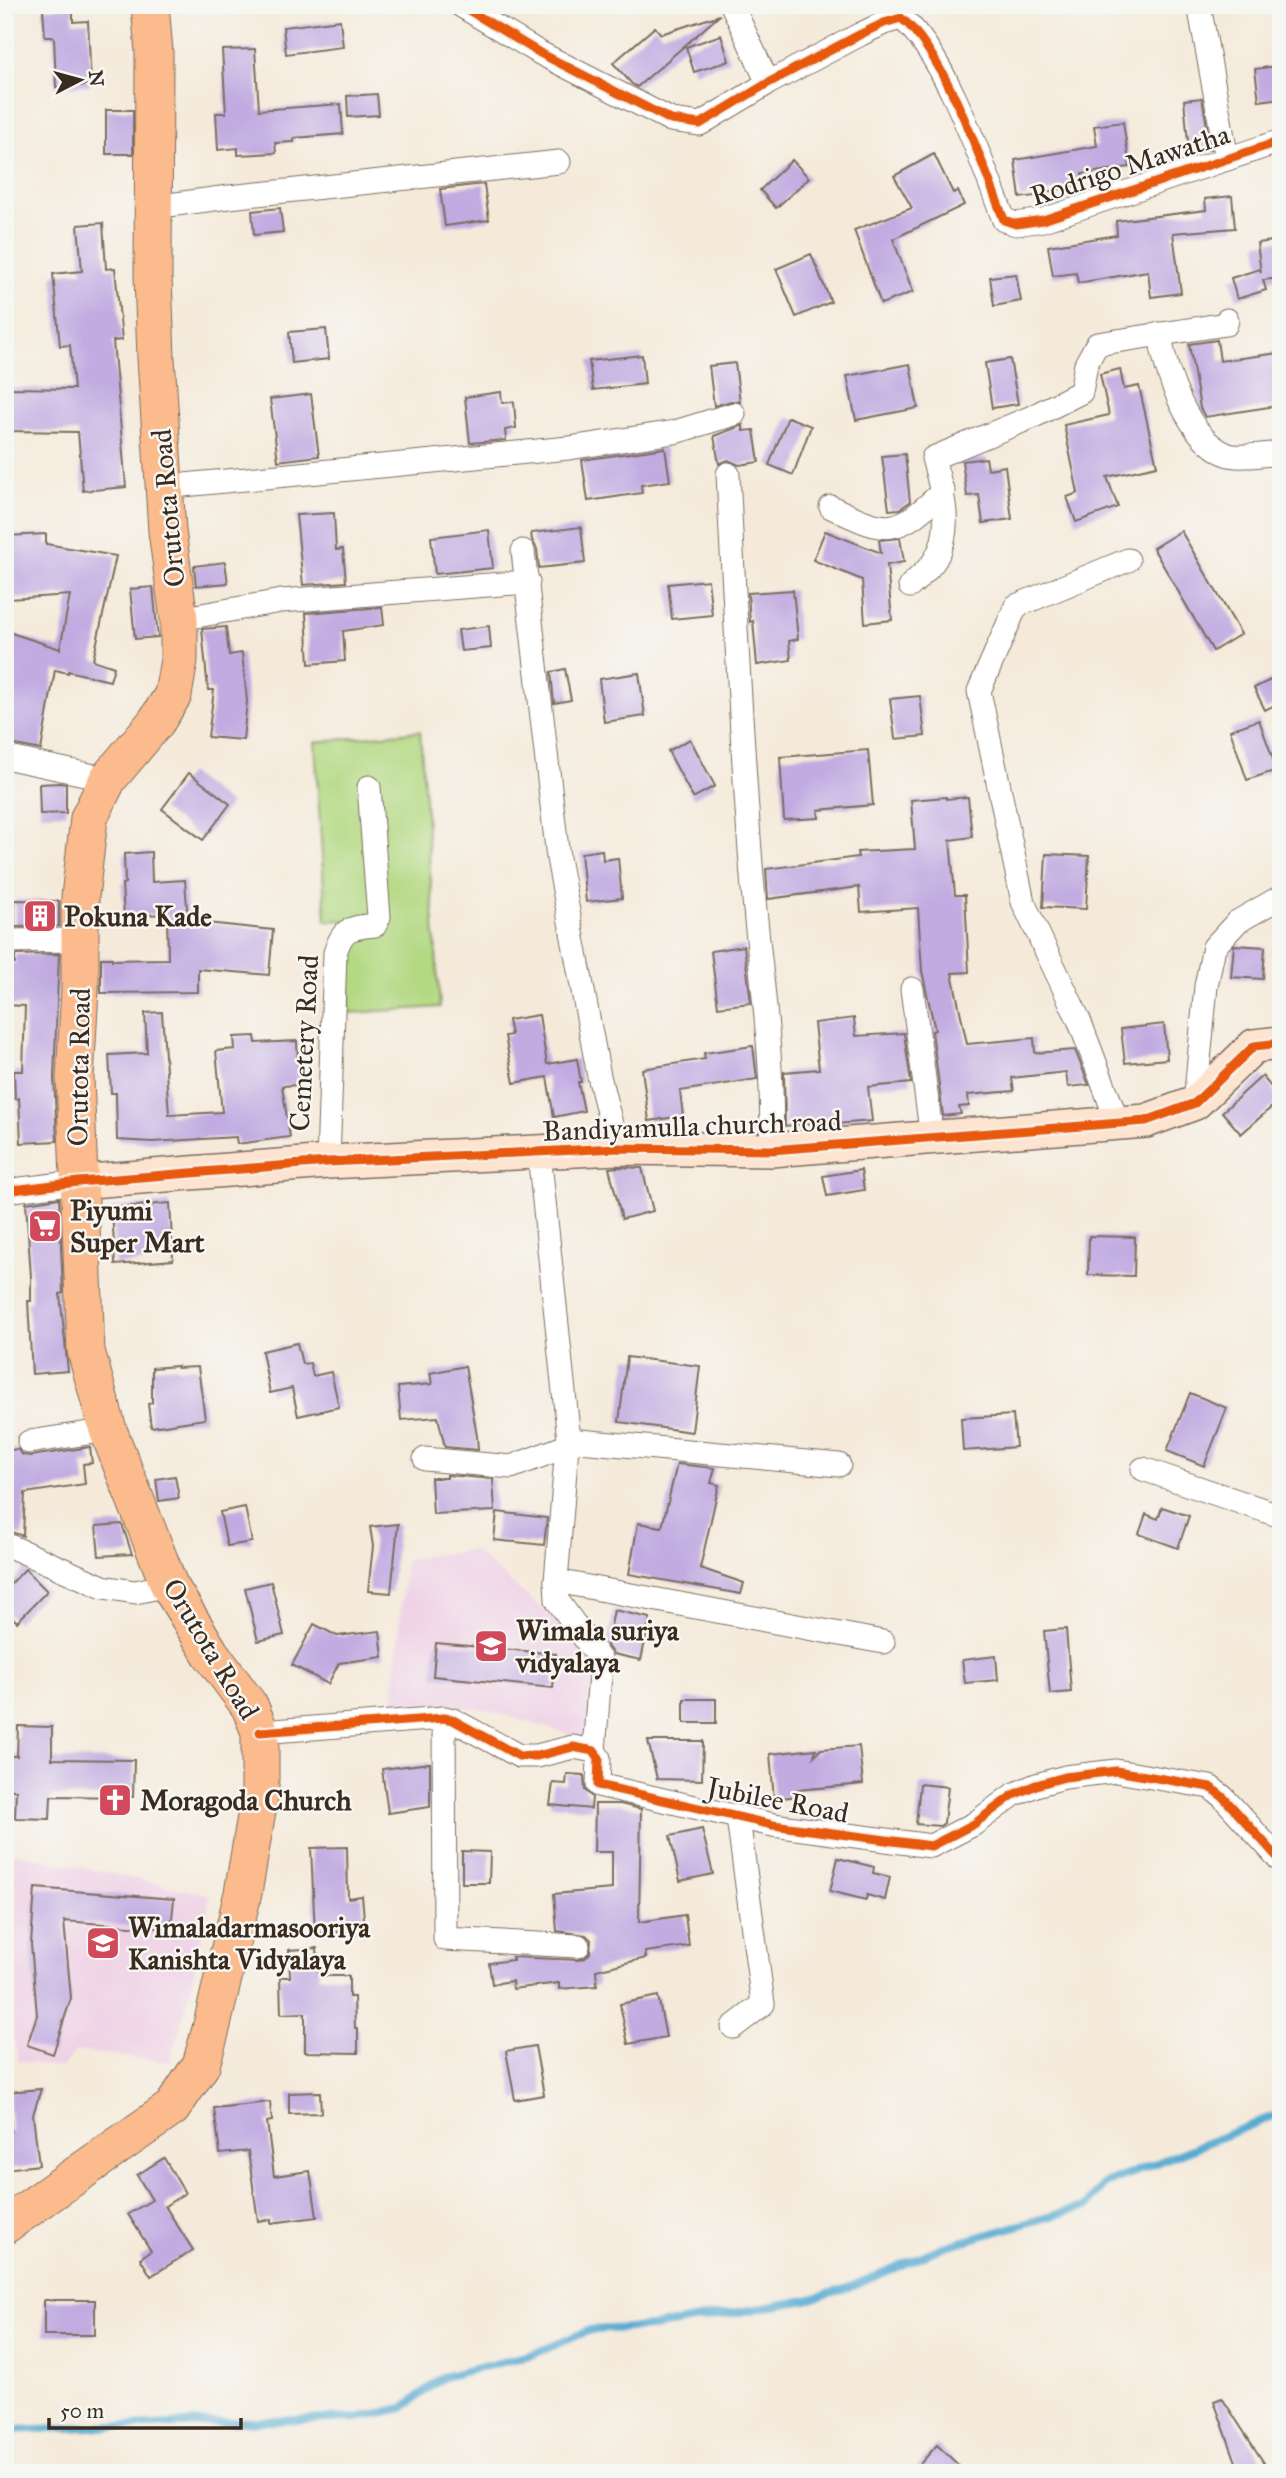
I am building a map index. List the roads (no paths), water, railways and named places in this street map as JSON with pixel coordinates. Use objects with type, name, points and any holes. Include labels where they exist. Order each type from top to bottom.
[{"type":"main road","name":"Orutota Road","points":[[5,2225],[172,2108],[201,2065],[243,1893],[260,1793],[260,1732],[250,1707],[211,1654],[169,1585],[108,1430],[86,1351],[75,1078],[80,897],[89,818],[108,779],[156,722],[173,695],[179,660],[178,619],[163,487],[153,276],[153,52],[150,5]]},
{"type":"street","name":"Rodrigo Mawatha","points":[[460,5],[540,53],[671,120],[700,124],[768,83],[861,34],[901,18],[927,47],[949,88],[1004,220],[1016,224],[1043,220],[1281,141]]},
{"type":"street","points":[[732,5],[768,83]]},
{"type":"street","points":[[1199,5],[1227,159]]},
{"type":"street","points":[[153,207],[559,162]]},
{"type":"street","points":[[910,586],[936,559],[946,528],[943,491],[933,458],[1032,417],[1081,392],[1086,364],[1097,344],[1226,324],[1227,320]]},
{"type":"street","points":[[1160,334],[1163,358],[1172,383],[1199,434],[1228,455],[1281,453]]},
{"type":"street","points":[[163,487],[569,448],[675,432],[734,414]]},
{"type":"street","points":[[727,474],[747,816],[768,1045],[771,1150]]},
{"type":"street","points":[[831,507],[865,524],[898,527],[916,517],[943,491]]},
{"type":"street","points":[[523,551],[558,858],[599,1076],[617,1148]]},
{"type":"street","points":[[1118,1123],[1079,1020],[1023,902],[979,691],[1016,606],[1128,560]]},
{"type":"street","points":[[178,619],[281,601],[528,582]]},
{"type":"street","points":[[5,757],[108,779]]},
{"type":"street","name":"Cemetery Road","points":[[328,1162],[335,953],[340,937],[349,929],[375,925],[379,917],[369,787]]},
{"type":"street","points":[[1195,1103],[1206,986],[1214,947],[1237,922],[1277,899]]},
{"type":"street","points":[[5,941],[80,940]]},
{"type":"street","points":[[912,989],[932,1138]]},
{"type":"street","name":"Bandiyamulla church road","points":[[78,1182],[328,1162],[617,1148],[771,1150],[1146,1121],[1195,1103],[1254,1046],[1281,1043]]},
{"type":"street","points":[[260,1732],[444,1718],[453,1720],[519,1756],[537,1756],[573,1747],[594,1751],[601,1661],[557,1600],[556,1581],[568,1443],[539,1153]]},
{"type":"street","points":[[5,1191],[78,1182]]},
{"type":"street","points":[[29,1442],[108,1430]]},
{"type":"street","points":[[425,1459],[511,1467],[568,1443],[839,1465]]},
{"type":"street","points":[[1143,1469],[1281,1516]]},
{"type":"street","points":[[5,1544],[103,1587],[135,1592],[169,1585]]},
{"type":"street","points":[[556,1581],[883,1642]]},
{"type":"street","points":[[444,1718],[445,1938],[578,1946]]},
{"type":"street","name":"Jubilee Road","points":[[594,1751],[599,1758],[598,1785],[738,1818],[844,1836],[931,1846],[974,1824],[1013,1795],[1065,1777],[1116,1772],[1210,1787],[1223,1797],[1281,1861]]},
{"type":"street","points":[[733,2027],[763,2004],[738,1818]]},
{"type":"waterway","points":[[5,2430],[357,2418],[403,2408],[443,2377],[534,2354],[590,2330],[653,2327],[807,2300],[848,2288],[943,2247],[1087,2206],[1102,2185],[1281,2113]]},
{"type":"place","name":"Pokuna Kade","points":[[40,916]]},
{"type":"place","name":"Piyumi Super Mart","points":[[45,1226]]},
{"type":"place","name":"Wimala suriya vidyalaya","points":[[491,1646]]},
{"type":"place","name":"Moragoda Church","points":[[115,1800]]},
{"type":"place","name":"Wimaladarmasooriya Kanishta Vidyalaya","points":[[103,1943]]}]
